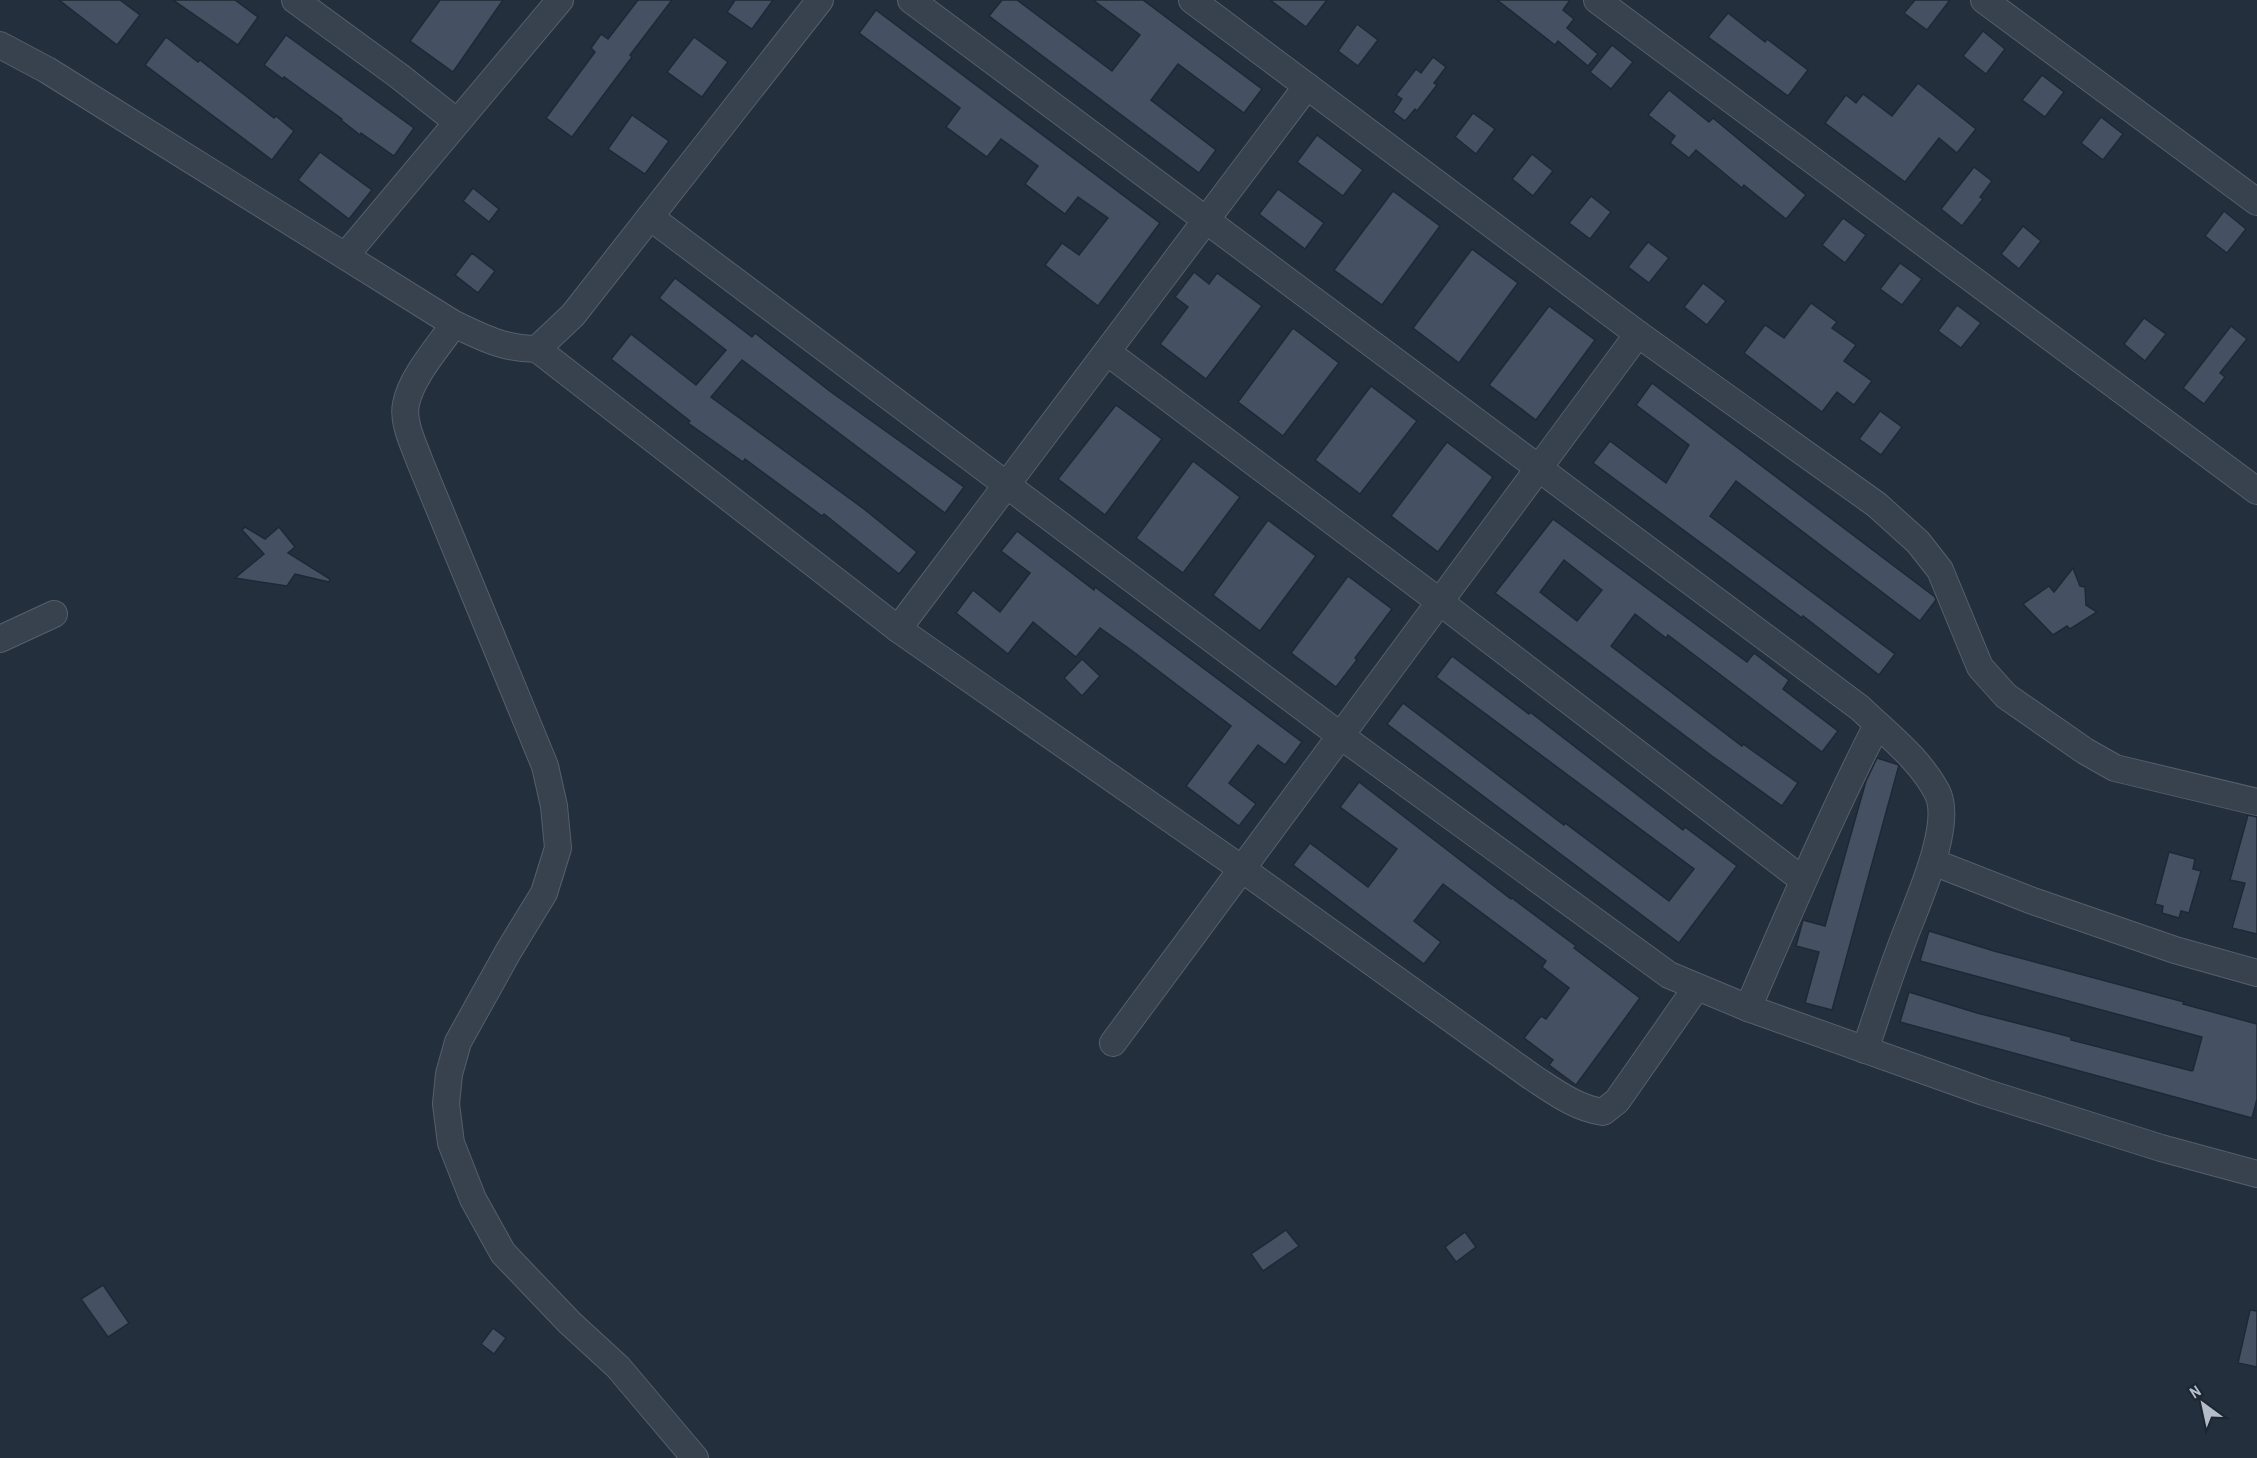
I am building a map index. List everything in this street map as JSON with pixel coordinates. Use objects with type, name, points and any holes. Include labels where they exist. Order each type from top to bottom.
[{"type":"street","points":[[295,0],[457,122]]},
{"type":"street","points":[[346,255],[560,0]]},
{"type":"street","points":[[537,349],[573,315],[820,0]]},
{"type":"street","points":[[911,0],[1860,708],[1905,751],[1938,794],[1942,820],[1933,862],[1901,945],[1865,1050]]},
{"type":"street","points":[[1192,0],[1638,334],[1877,505],[1918,542],[1940,570],[1980,667],[2006,696],[2085,752],[2115,768],[2257,802]]},
{"type":"street","points":[[1597,0],[2257,491]]},
{"type":"street","points":[[1984,0],[2257,202]]},
{"type":"street","points":[[0,45],[47,70],[454,324],[491,342],[515,349],[537,349],[898,629],[1242,869],[1532,1077],[1587,1110],[1603,1112],[1617,1101],[1696,988]]},
{"type":"street","points":[[898,629],[1307,86]]},
{"type":"street","points":[[650,217],[1341,736],[1669,975],[1748,1008],[1984,1092],[2150,1145],[2257,1174]]},
{"type":"street","points":[[454,324],[414,383],[405,405],[408,429],[545,765],[554,806],[558,848],[544,893],[458,1042],[449,1074],[446,1104],[452,1143],[473,1199],[502,1253],[570,1323],[618,1367],[695,1458]]},
{"type":"street","points":[[1113,1043],[1638,334]]},
{"type":"street","points":[[1107,352],[1440,602],[1803,880]]},
{"type":"street","points":[[0,639],[54,614]]},
{"type":"street","points":[[1748,1008],[1803,880],[1877,725]]},
{"type":"street","points":[[1933,862],[2030,900],[2164,946],[2257,973]]},
{"type":"building","points":[[59,0],[120,0],[140,15],[117,45]]},
{"type":"building","points":[[173,0],[235,0],[258,17],[238,45]]},
{"type":"building","points":[[440,0],[503,0],[453,72],[410,41]]},
{"type":"building","points":[[638,0],[672,0],[572,137],[546,118],[595,52],[591,48],[601,34],[608,39]]},
{"type":"building","points":[[735,0],[773,0],[752,29],[727,12]]},
{"type":"building","points":[[1002,0],[1017,0],[1112,71],[1140,35],[1093,0],[1143,0],[1262,89],[1244,113],[1178,64],[1151,100],[1216,150],[1199,173],[989,16]]},
{"type":"building","points":[[1270,0],[1327,0],[1306,27]]},
{"type":"building","points":[[1497,0],[1570,0],[1563,10],[1574,19],[1567,28],[1598,54],[1588,66],[1558,41],[1555,45]]},
{"type":"building","points":[[1915,0],[1950,0],[1927,30],[1904,13]]},
{"type":"building","points":[[876,10],[1160,223],[1098,306],[1045,265],[1062,243],[1079,255],[1108,218],[1078,197],[1065,214],[1025,184],[1038,166],[1001,139],[987,157],[946,127],[960,108],[859,33]]},
{"type":"building","points":[[1728,13],[1765,42],[1767,39],[1808,70],[1788,96],[1708,37]]},
{"type":"building","points":[[1357,24],[1378,40],[1358,66],[1338,51]]},
{"type":"building","points":[[1983,31],[2005,49],[1986,74],[1963,56]]},
{"type":"building","points":[[286,35],[414,128],[394,156],[361,133],[360,135],[342,119],[264,65]]},
{"type":"building","points":[[166,37],[294,131],[272,160],[145,65]]},
{"type":"building","points":[[694,37],[728,62],[702,97],[667,72]]},
{"type":"building","points":[[1612,45],[1633,62],[1611,89],[1590,72]]},
{"type":"building","points":[[1433,57],[1446,67],[1434,83],[1437,85],[1417,111],[1415,109],[1405,121],[1393,112],[1402,99],[1396,95],[1416,69],[1421,73]]},
{"type":"building","points":[[2042,75],[2064,92],[2045,117],[2022,100]]},
{"type":"building","points":[[1918,83],[1976,129],[1957,153],[1939,138],[1905,182],[1825,123],[1846,95],[1856,103],[1863,94],[1892,116]]},
{"type":"building","points":[[1669,90],[1709,122],[1713,118],[1806,195],[1786,219],[1744,185],[1742,188],[1696,150],[1689,158],[1670,143],[1675,136],[1648,115]]},
{"type":"building","points":[[1473,113],[1495,129],[1476,154],[1455,137]]},
{"type":"building","points":[[632,115],[669,141],[645,174],[608,149]]},
{"type":"building","points":[[2101,117],[2123,134],[2103,160],[2081,143]]},
{"type":"building","points":[[1317,135],[1363,170],[1343,196],[1297,162]]},
{"type":"building","points":[[320,152],[372,190],[349,219],[298,180]]},
{"type":"building","points":[[1532,154],[1553,171],[1533,196],[1512,179]]},
{"type":"building","points":[[1974,167],[1992,181],[1980,197],[1983,199],[1962,226],[1941,209]]},
{"type":"building","points":[[473,188],[499,209],[489,222],[463,201]]},
{"type":"building","points":[[1278,189],[1324,223],[1305,249],[1259,214]]},
{"type":"building","points":[[1393,191],[1440,226],[1382,305],[1334,270]]},
{"type":"building","points":[[1591,196],[1611,212],[1590,239],[1569,223]]},
{"type":"building","points":[[2224,211],[2246,229],[2227,253],[2205,236]]},
{"type":"building","points":[[1843,218],[1866,235],[1845,263],[1822,245]]},
{"type":"building","points":[[2023,226],[2041,241],[2019,269],[2001,254]]},
{"type":"building","points":[[1648,242],[1669,258],[1649,283],[1628,267]]},
{"type":"building","points":[[1472,249],[1518,283],[1459,363],[1413,328]]},
{"type":"building","points":[[472,253],[495,271],[478,293],[455,275]]},
{"type":"building","points":[[1900,263],[1922,279],[1902,305],[1880,289]]},
{"type":"building","points":[[1194,272],[1209,284],[1217,273],[1262,306],[1206,379],[1160,344],[1188,307],[1175,297]]},
{"type":"building","points":[[675,278],[752,337],[755,333],[831,392],[964,487],[945,513],[742,360],[711,397],[864,509],[917,552],[899,574],[824,514],[822,516],[745,459],[743,462],[688,423],[690,421],[611,359],[631,334],[696,385],[726,350],[659,298]]},
{"type":"building","points":[[1703,283],[1726,301],[1707,325],[1684,307]]},
{"type":"building","points":[[1811,303],[1837,322],[1832,328],[1856,345],[1844,361],[1872,381],[1854,405],[1837,392],[1822,412],[1744,353],[1765,325],[1784,338]]},
{"type":"building","points":[[1957,305],[1981,323],[1961,348],[1938,331]]},
{"type":"building","points":[[1549,306],[1595,340],[1536,420],[1489,385]]},
{"type":"building","points":[[2144,318],[2166,334],[2145,361],[2124,344]]},
{"type":"building","points":[[2231,326],[2247,339],[2220,373],[2225,377],[2204,404],[2183,388]]},
{"type":"building","points":[[1293,328],[1339,363],[1283,436],[1238,402]]},
{"type":"building","points":[[1652,383],[1935,597],[1936,600],[1920,621],[1736,481],[1710,516],[1895,654],[1879,675],[1803,616],[1802,618],[1593,463],[1610,441],[1666,483],[1689,445],[1636,405]]},
{"type":"building","points":[[1371,386],[1417,421],[1360,494],[1315,460]]},
{"type":"building","points":[[1116,405],[1162,439],[1105,515],[1058,479]]},
{"type":"building","points":[[1880,411],[1902,427],[1881,455],[1859,439]]},
{"type":"building","points":[[1447,442],[1493,477],[1438,552],[1391,516]]},
{"type":"building","points":[[1193,461],[1240,497],[1183,573],[1136,538]]},
{"type":"building","points":[[1553,519],[1747,662],[1754,653],[1789,680],[1783,689],[1838,731],[1822,752],[1668,635],[1666,638],[1635,614],[1611,646],[1742,746],[1743,744],[1798,783],[1782,806],[1495,593]],"holes":[[[1564,560],[1602,590],[1577,621],[1540,592]]]},
{"type":"building","points":[[1268,520],[1316,556],[1260,631],[1213,595]]},
{"type":"building","points":[[245,527],[265,539],[279,527],[295,547],[288,553],[330,579],[329,582],[295,574],[287,586],[235,578],[264,554],[242,530]]},
{"type":"building","points":[[1017,531],[1302,742],[1285,765],[1258,745],[1229,783],[1256,804],[1239,826],[1186,786],[1231,726],[1131,650],[1100,628],[1076,657],[1033,622],[1008,654],[956,613],[973,590],[1000,612],[1030,573],[1001,551]]},
{"type":"building","points":[[2073,568],[2080,586],[2085,587],[2086,605],[2097,612],[2070,629],[2067,626],[2053,635],[2023,604],[2049,586],[2054,592]]},
{"type":"building","points":[[1348,576],[1392,609],[1336,687],[1291,653]]},
{"type":"building","points":[[1452,656],[1529,714],[1530,712],[1683,830],[1685,827],[1737,866],[1679,943],[1387,724],[1403,703],[1669,901],[1694,869],[1436,677]]},
{"type":"building","points":[[1082,659],[1100,676],[1082,696],[1064,678]]},
{"type":"building","points":[[1877,758],[1899,765],[1832,1010],[1805,1003],[1819,952],[1796,946],[1803,920],[1825,926],[1866,781]]},
{"type":"building","points":[[1359,782],[1576,946],[1574,948],[1640,998],[1576,1085],[1549,1065],[1553,1060],[1524,1038],[1541,1016],[1546,1019],[1569,988],[1542,967],[1546,961],[1443,884],[1414,921],[1441,942],[1424,964],[1293,865],[1310,843],[1368,887],[1397,849],[1340,807]]},
{"type":"building","points":[[2248,815],[2257,817],[2257,934],[2232,928],[2245,883],[2230,880]]},
{"type":"building","points":[[2169,852],[2195,859],[2193,869],[2201,871],[2189,913],[2181,911],[2179,918],[2162,913],[2163,906],[2155,904]]},
{"type":"building","points":[[1929,931],[2257,1024],[2257,1099],[2252,1118],[1900,1022],[1909,992],[1977,1013],[2071,1037],[2071,1040],[2193,1070],[2202,1037],[1920,961]]},
{"type":"building","points":[[1286,1230],[1299,1246],[1263,1271],[1251,1254]]},
{"type":"building","points":[[1465,1232],[1476,1247],[1456,1262],[1445,1247]]},
{"type":"building","points":[[103,1285],[129,1323],[108,1337],[81,1299]]},
{"type":"building","points":[[2250,1310],[2257,1311],[2257,1367],[2238,1363]]},
{"type":"building","points":[[493,1328],[506,1338],[494,1354],[481,1344]]}]
